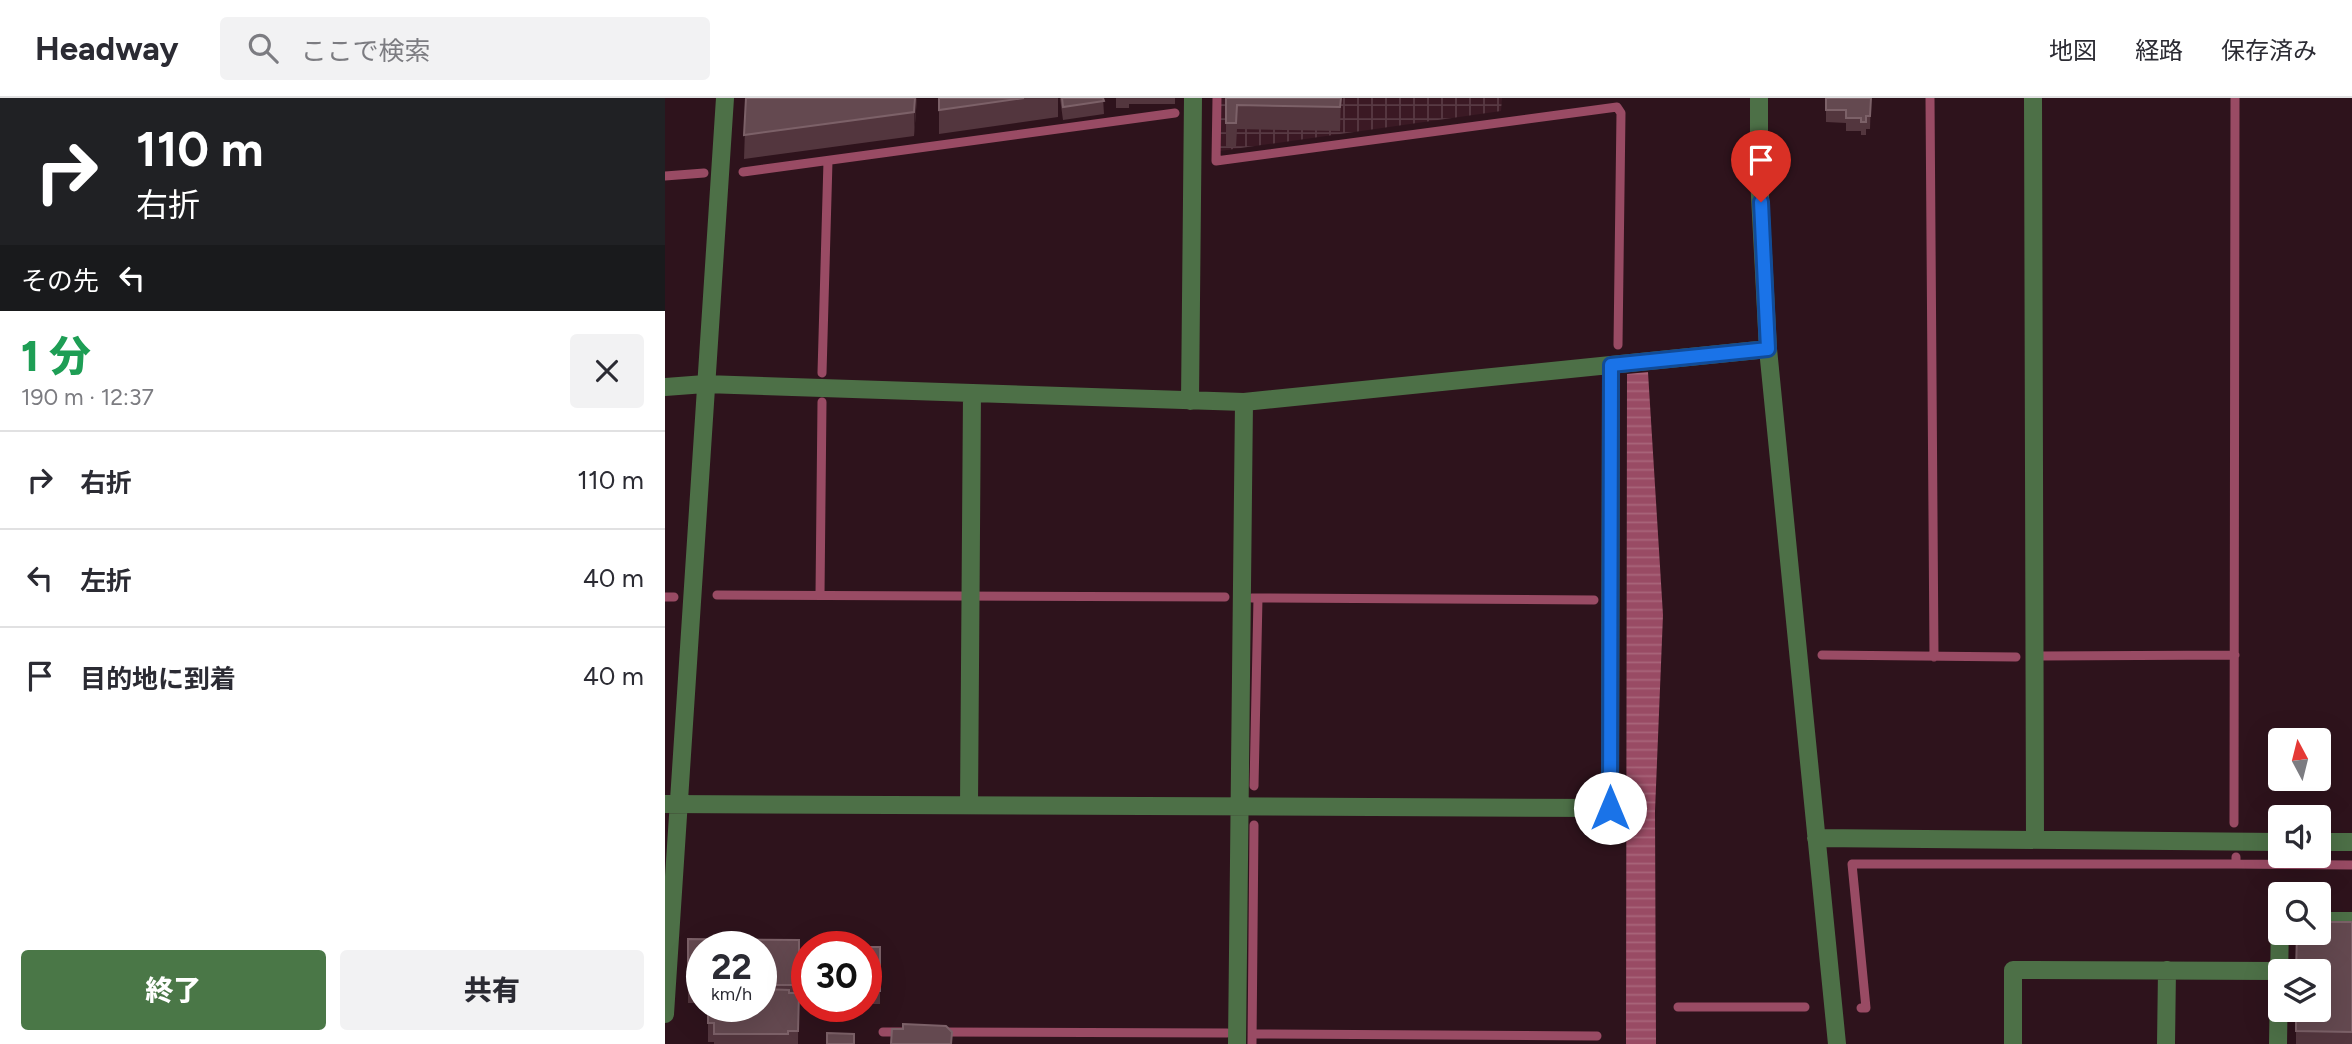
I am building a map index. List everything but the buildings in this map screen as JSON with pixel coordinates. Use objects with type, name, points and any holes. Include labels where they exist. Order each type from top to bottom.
[{"type":"street","points":[[665,1014],[672,803],[725,98]]},
{"type":"street","points":[[1190,401],[1193,98]]},
{"type":"street","points":[[1759,98],[1759,177],[1768,349],[1837,1044]]},
{"type":"street","points":[[2033,98],[2035,840]]},
{"type":"street","points":[[665,387],[705,384],[1244,402],[1768,349]]},
{"type":"street","points":[[672,803],[1610,808],[1611,365]]},
{"type":"street","points":[[969,805],[972,393]]},
{"type":"street","points":[[1237,1044],[1244,402]]},
{"type":"street","points":[[1816,838],[2268,842]]},
{"type":"street","points":[[2331,842],[2352,842]]},
{"type":"street","points":[[2331,921],[2352,921]]},
{"type":"street","points":[[2013,1044],[2013,970],[2268,971]]},
{"type":"street","points":[[2166,1044],[2167,970]]},
{"type":"street","points":[[2278,1022],[2278,1044]]},
{"type":"shaded area","points":[[1221,98],[1502,98],[1501,111],[1220,151]]},
{"type":"shaded area","points":[[1648,372],[1663,615],[1655,811],[1656,1044],[1626,1044],[1627,374]]},
{"type":"waterway","points":[[1217,98],[1216,161],[1617,107],[1621,113],[1618,345]]},
{"type":"waterway","points":[[1930,98],[1934,657]]},
{"type":"waterway","points":[[2234,823],[2235,98]]},
{"type":"waterway","points":[[743,172],[1175,113]]},
{"type":"waterway","points":[[822,373],[828,161]]},
{"type":"waterway","points":[[665,176],[704,173]]},
{"type":"waterway","points":[[820,595],[822,402]]},
{"type":"waterway","points":[[717,595],[1225,597]]},
{"type":"waterway","points":[[665,597],[674,597]]},
{"type":"waterway","points":[[1252,598],[1594,600]]},
{"type":"waterway","points":[[1254,786],[1258,598]]},
{"type":"waterway","points":[[1822,655],[2016,657]]},
{"type":"waterway","points":[[2041,656],[2235,655]]},
{"type":"waterway","points":[[1252,1044],[1254,825]]},
{"type":"waterway","points":[[1861,1008],[1866,1008],[1852,864],[2236,864],[2236,857]]},
{"type":"waterway","points":[[2236,864],[2352,865]]},
{"type":"waterway","points":[[1678,1007],[1805,1007]]},
{"type":"waterway","points":[[883,1032],[902,1032]]},
{"type":"waterway","points":[[940,1032],[1227,1033]]},
{"type":"waterway","points":[[1252,1034],[1597,1036]]},
{"type":"route","points":[[1610,808],[1611,365],[1768,349],[1761,202]]}]
